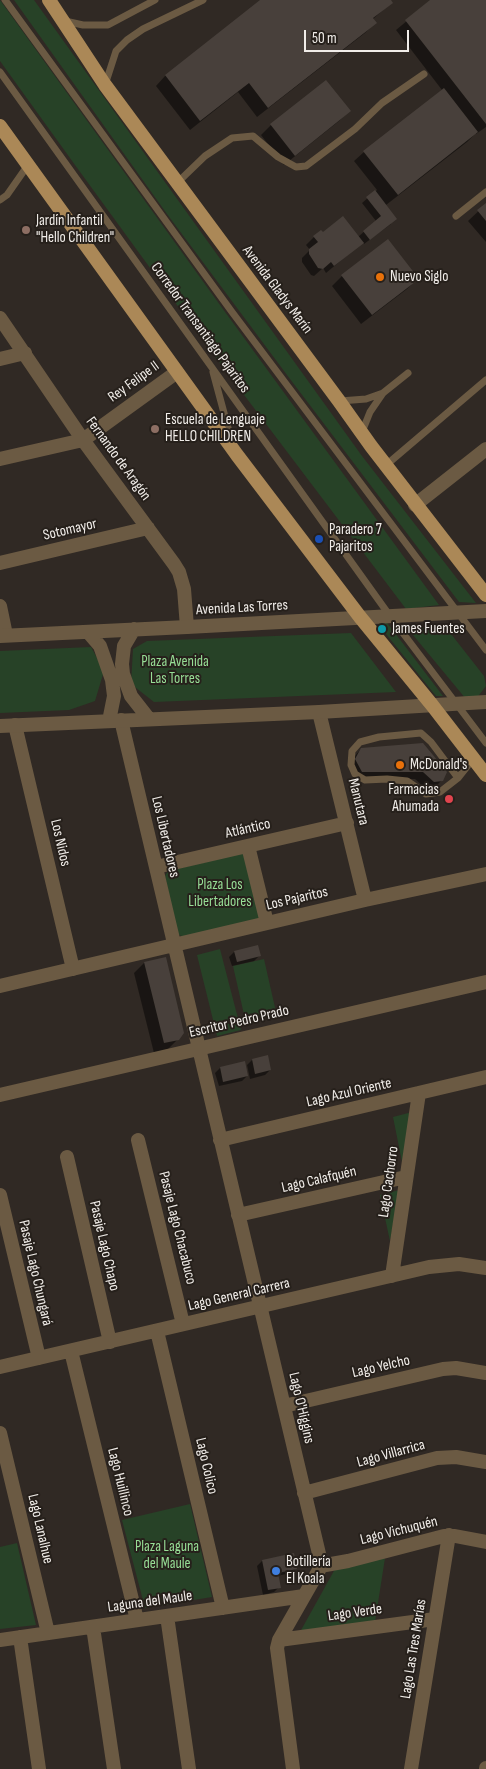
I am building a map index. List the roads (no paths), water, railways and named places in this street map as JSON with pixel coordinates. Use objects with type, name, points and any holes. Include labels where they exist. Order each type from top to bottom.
[{"type":"main road","name":"Avenida Gladys Marín","points":[[49,0],[105,85],[385,466],[486,595]]},
{"type":"main road","points":[[0,126],[236,455],[360,617],[486,775]]},
{"type":"street","name":"Fernando de Aragón","points":[[0,318],[83,440],[174,564],[184,589],[187,628]]},
{"type":"street","points":[[0,359],[25,353]]},
{"type":"street","name":"Rey Felipe II","points":[[0,458],[83,440],[177,372]]},
{"type":"street","points":[[415,505],[486,449]]},
{"type":"street","name":"Sotomayor","points":[[0,562],[148,528]]},
{"type":"street","points":[[0,606],[3,636]]},
{"type":"street","name":"Avenida Las Torres","points":[[3,636],[187,628],[486,610]]},
{"type":"street","points":[[134,630],[124,646],[123,674],[131,696],[149,719]]},
{"type":"street","points":[[88,632],[100,646],[112,680],[115,721]]},
{"type":"street","points":[[0,726],[319,712],[486,702]]},
{"type":"street","name":"Manutara","points":[[319,712],[365,900]]},
{"type":"street","name":"Los Libertadores","points":[[115,721],[156,867],[198,1048]]},
{"type":"street","name":"Los Nidos","points":[[15,725],[73,969]]},
{"type":"street","name":"Atlántico","points":[[156,867],[347,823]]},
{"type":"street","points":[[248,846],[267,923]]},
{"type":"street","name":"Los Pajaritos","points":[[0,986],[365,900],[486,874]]},
{"type":"street","name":"Escritor Pedro Prado","points":[[0,1095],[486,982]]},
{"type":"street","name":"Lago O'Higgins","points":[[198,1048],[284,1406],[320,1566]]},
{"type":"street","name":"Lago Azul Oriente","points":[[220,1140],[486,1077]]},
{"type":"street","name":"Lago Cachorro","points":[[392,1276],[419,1093]]},
{"type":"street","name":"Pasaje Lago Chacabuco","points":[[138,1140],[183,1324]]},
{"type":"street","name":"Pasaje Lago Chapo","points":[[67,1157],[110,1342]]},
{"type":"street","name":"Lago Calafquén","points":[[238,1215],[406,1177]]},
{"type":"street","name":"Pasaje Lago Chungará","points":[[0,1195],[38,1358]]},
{"type":"street","name":"Lago General Carrera","points":[[0,1368],[392,1276],[449,1264],[485,1264]]},
{"type":"street","name":"Lago Colico","points":[[157,1331],[223,1608]]},
{"type":"street","name":"Lago Huillinco","points":[[71,1351],[137,1620]]},
{"type":"street","name":"Lago Yelcho","points":[[284,1406],[443,1369],[456,1368],[486,1373]]},
{"type":"street","name":"Lago Lanalhue","points":[[0,1433],[48,1633]]},
{"type":"street","name":"Lago Villarrica","points":[[304,1493],[437,1458],[456,1457],[486,1462]]},
{"type":"street","name":"Lago Vichuquén","points":[[320,1566],[348,1561],[449,1535],[486,1542]]},
{"type":"street","name":"Lago Las Tres Marías","points":[[410,1769],[449,1535]]},
{"type":"street","points":[[293,1769],[276,1652],[279,1640],[320,1566]]},
{"type":"street","name":"Laguna del Maule","points":[[0,1640],[304,1596]]},
{"type":"street","points":[[167,1616],[189,1769]]},
{"type":"street","name":"Lago Verde","points":[[279,1640],[435,1619]]},
{"type":"street","points":[[94,1627],[114,1769]]},
{"type":"street","points":[[20,1637],[39,1769]]},
{"type":"lane","points":[[5,0],[232,312],[486,650]]},
{"type":"lane","points":[[63,20],[83,25],[108,25],[155,0]]},
{"type":"lane","points":[[105,85],[116,51],[127,40],[143,29],[203,0]]},
{"type":"lane","name":"Corredor Transantiago Pajaritos","points":[[0,72],[390,616],[486,743]]},
{"type":"lane","points":[[178,183],[205,156],[232,138],[253,136],[278,157],[296,166],[306,166],[355,129],[382,103],[424,74]]},
{"type":"lane","points":[[0,200],[7,195],[28,165]]},
{"type":"lane","points":[[456,216],[486,192]]},
{"type":"lane","points":[[211,367],[236,455]]},
{"type":"lane","points":[[361,433],[370,412],[383,393],[408,372]]},
{"type":"lane","points":[[385,466],[486,380]]},
{"type":"lane","points":[[339,401],[366,399],[383,393]]},
{"type":"lane","points":[[458,778],[431,742],[421,733],[379,737],[360,742],[352,751],[351,765],[355,774],[365,780],[387,779],[407,781],[426,794],[440,792],[458,778],[473,759]]},
{"type":"place","name":"Jardín Infantil \"Hello Children\"","points":[[26,230]]},
{"type":"place","name":"Nuevo Siglo","points":[[380,277]]},
{"type":"place","name":"Escuela de Lenguaje HELLO CHILDREN","points":[[155,429]]},
{"type":"place","name":"Paradero 7 Pajaritos","points":[[319,539]]},
{"type":"place","name":"James Fuentes","points":[[382,629]]},
{"type":"place","name":"McDonald's","points":[[400,765]]},
{"type":"place","name":"Farmacias Ahumada","points":[[449,799]]},
{"type":"place","name":"Botillería El Koala","points":[[276,1571]]},
{"type":"park label","name":"Plaza Avenida Las Torres","points":[[175,670]]},
{"type":"park label","name":"Plaza Los Libertadores","points":[[220,894]]},
{"type":"park label","name":"Plaza Laguna del Maule","points":[[167,1556]]}]
